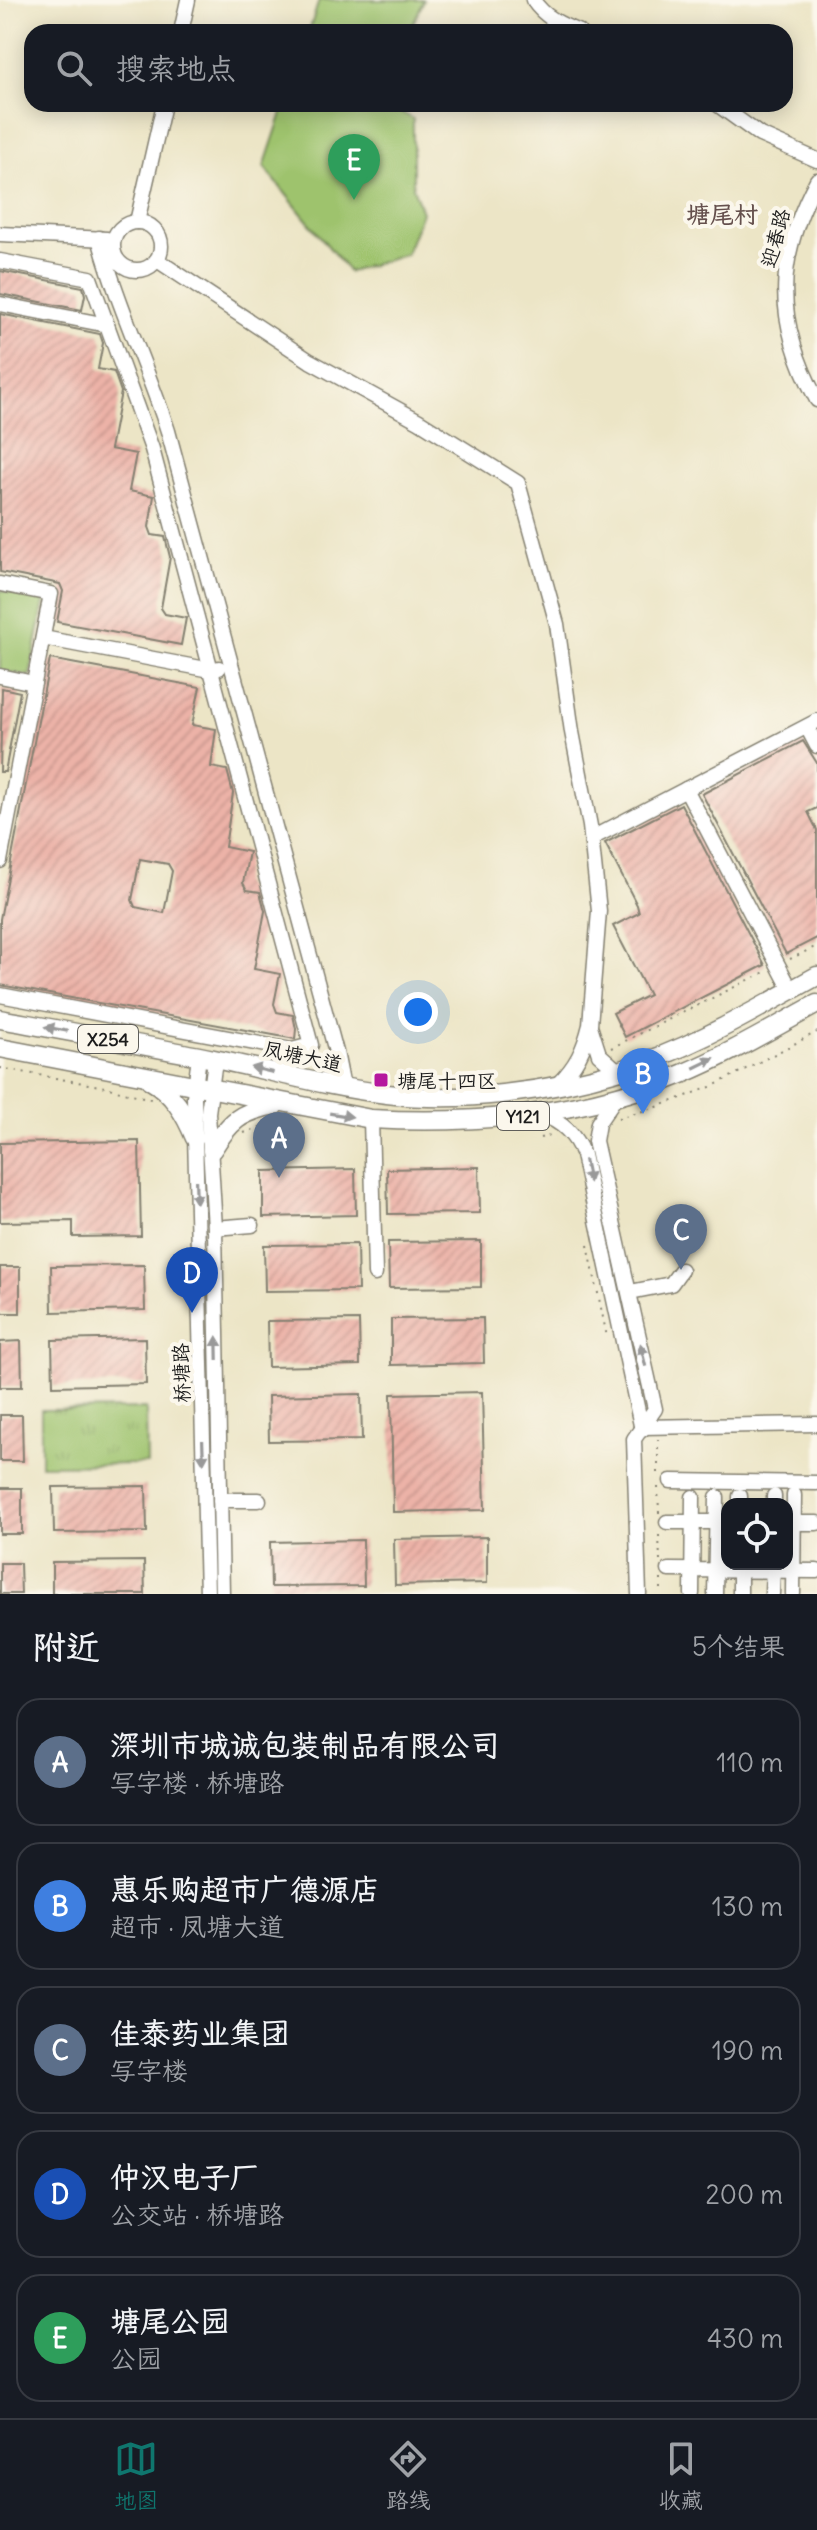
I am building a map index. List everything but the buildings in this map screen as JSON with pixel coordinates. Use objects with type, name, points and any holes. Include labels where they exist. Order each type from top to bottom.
[{"type":"main road","name":"凤塘大道","points":[[0,1019],[343,1087],[427,1097],[501,1093],[618,1071],[703,1038],[817,976]]},
{"type":"main road","name":"Y121","points":[[202,1088],[371,1119],[467,1121],[541,1114],[617,1095],[695,1068],[817,1004]]},
{"type":"main road","name":"X254","points":[[0,1048],[202,1088]]},
{"type":"main road","points":[[140,1075],[162,1087],[173,1099],[195,1138]]},
{"type":"main road","points":[[212,1150],[234,1120],[259,1108],[283,1104]]},
{"type":"street","points":[[183,24],[188,0]]},
{"type":"street","points":[[533,0],[539,9],[560,24]]},
{"type":"street","points":[[137,222],[162,112]]},
{"type":"street","points":[[728,112],[760,135],[817,160]]},
{"type":"street","name":"迎春路","points":[[817,180],[789,250],[783,287],[789,332],[817,400]]},
{"type":"street","points":[[0,234],[106,238],[125,225],[137,222],[145,223],[158,233],[162,246],[157,260],[142,270],[124,267],[106,238]]},
{"type":"street","points":[[106,238],[110,278],[153,383],[168,431],[343,1087]]},
{"type":"street","points":[[157,260],[310,361],[419,421],[518,483],[557,624],[572,732],[592,838],[599,911],[590,1025],[581,1055],[558,1084]]},
{"type":"street","points":[[0,261],[90,278],[152,449],[311,1045],[292,1050],[0,995]]},
{"type":"street","points":[[0,304],[107,325]]},
{"type":"street","points":[[0,584],[51,594],[0,861]]},
{"type":"street","points":[[43,638],[211,670],[231,665]]},
{"type":"street","points":[[0,676],[34,683]]},
{"type":"street","points":[[592,838],[812,724],[817,746]]},
{"type":"street","points":[[686,789],[791,990]]},
{"type":"street","points":[[590,1025],[599,1054],[618,1071]]},
{"type":"street","name":"桥塘路","points":[[207,1058],[195,1138],[207,1594]]},
{"type":"street","name":"桥塘路","points":[[202,1088],[212,1150],[222,1594]]},
{"type":"street","points":[[617,1095],[598,1123],[595,1141],[655,1409],[641,1427]]},
{"type":"street","points":[[541,1114],[557,1120],[567,1129],[583,1155],[641,1427],[643,1442],[637,1461],[639,1594]]},
{"type":"street","points":[[371,1119],[375,1274]]},
{"type":"street","points":[[215,1228],[252,1225]]},
{"type":"street","points":[[630,1292],[671,1284],[681,1270]]},
{"type":"street","points":[[641,1427],[817,1424]]},
{"type":"street","points":[[671,1481],[817,1483]]},
{"type":"street","points":[[793,1502],[794,1495]]},
{"type":"street","points":[[692,1594],[693,1497]]},
{"type":"street","points":[[717,1497],[721,1517]]},
{"type":"street","points":[[220,1500],[259,1500]]},
{"type":"street","points":[[667,1522],[721,1522]]},
{"type":"street","points":[[793,1523],[817,1523]]},
{"type":"street","points":[[715,1594],[721,1530]]},
{"type":"street","points":[[793,1559],[793,1594]]},
{"type":"street","points":[[669,1570],[721,1569]]},
{"type":"street","points":[[740,1570],[740,1594]]},
{"type":"street","points":[[772,1570],[772,1594]]},
{"type":"street","points":[[787,1570],[817,1571]]},
{"type":"path","points":[[599,1054],[817,946]]},
{"type":"path","points":[[0,1068],[105,1087]]},
{"type":"path","points":[[241,1129],[245,1134],[270,1123]]},
{"type":"green space","points":[[319,0],[424,0],[413,24],[312,24]]},
{"type":"green space","points":[[282,112],[401,112],[413,119],[413,187],[422,212],[406,254],[349,272],[264,167]]},
{"type":"green space","points":[[0,590],[45,598],[30,676],[0,671]]},
{"type":"green space","points":[[146,1409],[147,1464],[41,1465],[41,1410]]},
{"type":"place","name":"塘尾公园","points":[[354,200]]},
{"type":"place","name":"塘尾十四区","points":[[381,1080]]},
{"type":"place","name":"惠乐购超市广德源店","points":[[643,1114]]},
{"type":"place","name":"深圳市城诚包装制品有限公司","points":[[279,1178]]},
{"type":"place","name":"佳泰药业集团","points":[[681,1270]]},
{"type":"place","name":"仲汉电子厂","points":[[192,1313]]},
{"type":"district","name":"塘尾村","points":[[722,214]]}]
